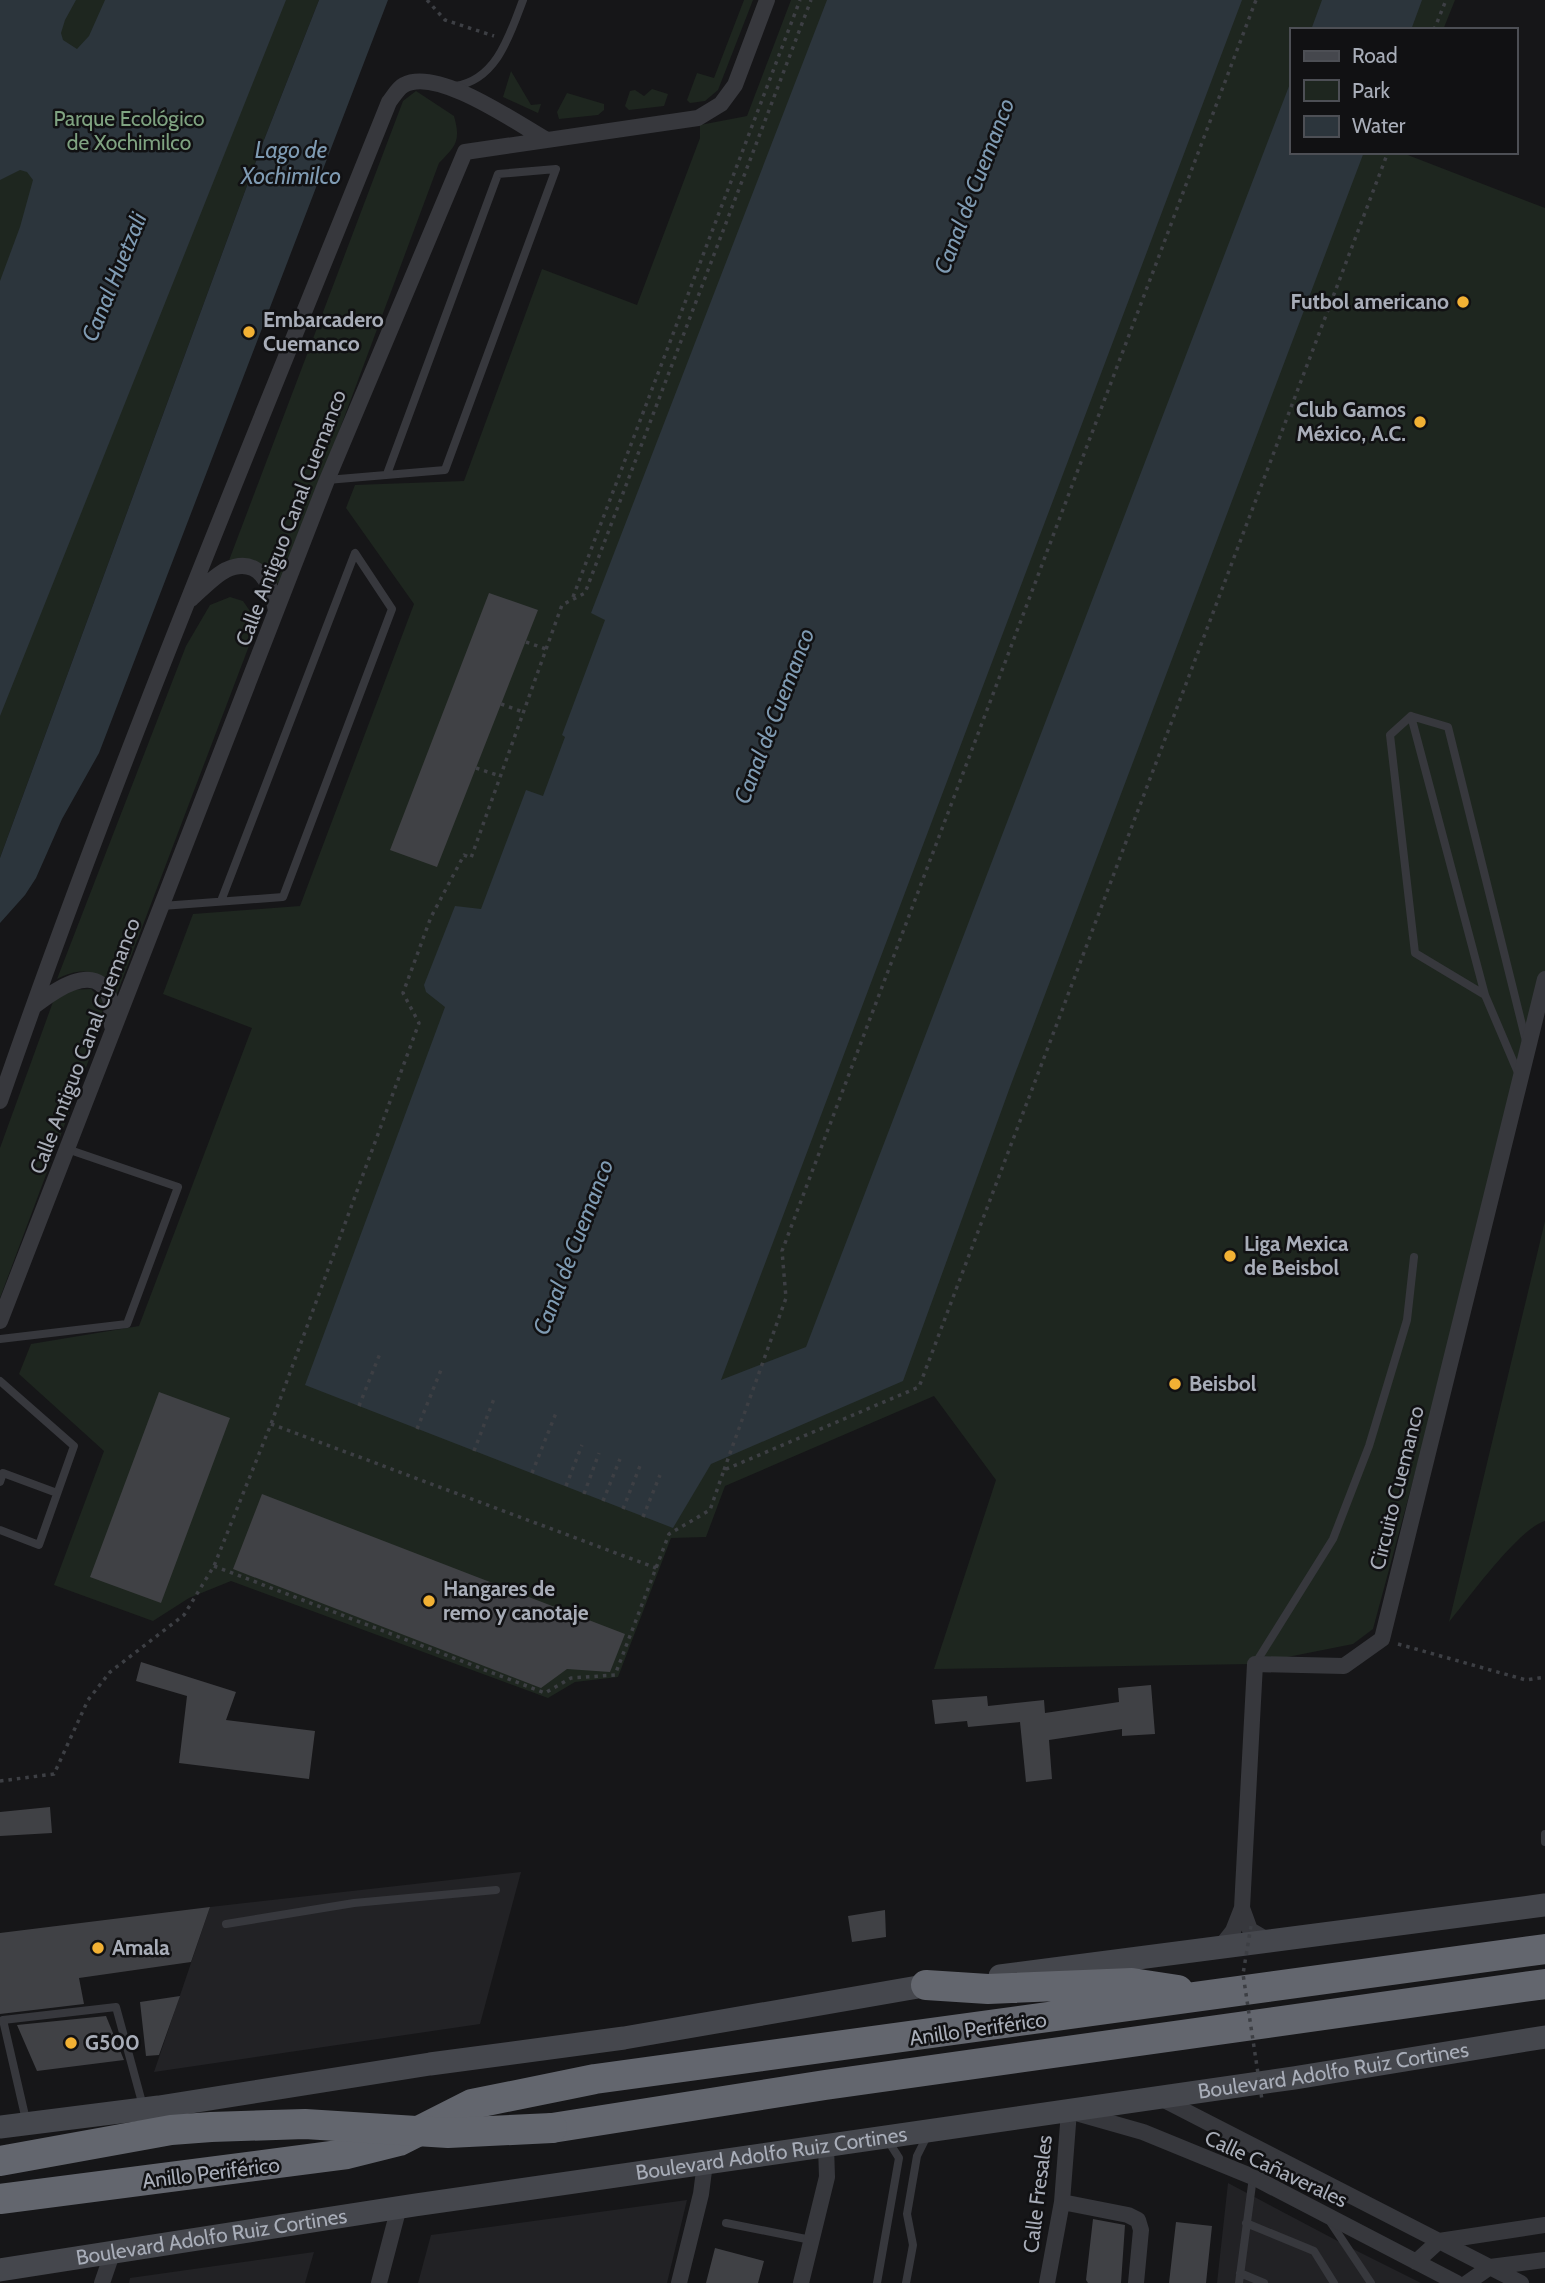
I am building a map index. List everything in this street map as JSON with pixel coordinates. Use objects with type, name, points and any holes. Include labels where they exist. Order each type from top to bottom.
[{"type":"highway","name":"Anillo Periférico","points":[[0,2199],[231,2171],[373,2148],[399,2141],[472,2104],[512,2093],[595,2079],[1049,2020],[1213,1994],[1545,1949]]},
{"type":"highway","points":[[926,1985],[988,1989],[1132,1983],[1213,1994]]},
{"type":"highway","name":"Anillo Periférico","points":[[0,2161],[171,2130],[211,2127],[305,2124],[448,2133],[552,2128],[1545,1984]]},
{"type":"main road","points":[[0,2127],[144,2109],[624,2038],[926,1985],[1545,1905]]},
{"type":"main road","name":"Boulevard Adolfo Ruiz Cortines","points":[[0,2270],[399,2207],[1160,2098],[1545,2037]]},
{"type":"main road","points":[[4,2283],[33,2265]]},
{"type":"street","points":[[0,1101],[33,1007],[188,601],[389,102],[403,85],[423,81],[447,87],[545,139],[698,118],[721,104],[735,85],[767,0]]},
{"type":"street","name":"Calle Antiguo Canal Cuemanco","points":[[0,1321],[327,480],[464,152],[545,139]]},
{"type":"street","points":[[188,601],[226,570],[244,566],[260,572],[272,586],[276,613]]},
{"type":"street","name":"Circuito Cuemanco","points":[[1382,1639],[1545,979]]},
{"type":"street","points":[[33,1007],[64,984],[85,980],[98,984],[110,998],[112,1032]]},
{"type":"street","points":[[1219,1949],[1233,1931],[1242,1908],[1255,1664],[1344,1666],[1382,1639]]},
{"type":"street","points":[[1242,1908],[1250,1930],[1256,1936],[1273,1942]]},
{"type":"street","name":"Calle Cañaverales","points":[[1160,2098],[1521,2283]]},
{"type":"street","name":"Calle Cañaverales","points":[[1069,2111],[1143,2132],[1253,2177],[1457,2283]]},
{"type":"street","name":"Calle Fresales","points":[[1047,2283],[1062,2202],[1069,2111]]},
{"type":"street","points":[[1228,2168],[1242,2140]]},
{"type":"street","points":[[801,2283],[827,2177],[826,2146]]},
{"type":"street","points":[[680,2283],[701,2194],[705,2163]]},
{"type":"street","points":[[1062,2202],[1128,2215],[1138,2220],[1141,2230],[1136,2283]]},
{"type":"street","points":[[379,2283],[399,2207]]},
{"type":"street","points":[[1416,2262],[1439,2241],[1545,2225]]},
{"type":"street","points":[[102,2283],[112,2253]]},
{"type":"street","points":[[1467,2283],[1490,2267],[1545,2260]]},
{"type":"lane","points":[[447,87],[466,84],[496,61],[508,40],[523,0]]},
{"type":"lane","points":[[327,480],[444,470],[556,169],[498,174],[387,474]]},
{"type":"lane","points":[[162,906],[283,897],[392,609],[355,553],[221,901]]},
{"type":"lane","points":[[1411,716],[1390,735],[1415,953],[1485,995]]},
{"type":"lane","points":[[1411,716],[1485,995],[1520,1079]]},
{"type":"lane","points":[[1411,716],[1448,727],[1528,1048]]},
{"type":"lane","points":[[0,1339],[127,1324],[178,1187],[67,1149]]},
{"type":"lane","points":[[1255,1664],[1337,1528],[1368,1446],[1407,1321],[1414,1258]]},
{"type":"lane","points":[[0,1381],[74,1446],[39,1545],[0,1530]]},
{"type":"lane","points":[[0,1482],[3,1473],[57,1493]]},
{"type":"lane","points":[[1545,1834],[1545,1842]]},
{"type":"lane","points":[[226,1924],[355,1903],[496,1889]]},
{"type":"lane","points":[[27,2124],[4,2020],[117,2007],[144,2109]]},
{"type":"lane","points":[[906,2283],[913,2245],[907,2214],[917,2155],[930,2131]]},
{"type":"lane","points":[[877,2283],[899,2158],[885,2137]]},
{"type":"lane","points":[[1239,2283],[1253,2177]]},
{"type":"lane","points":[[1325,2215],[1371,2283]]},
{"type":"lane","points":[[726,2223],[811,2240]]},
{"type":"lane","points":[[1246,2223],[1314,2251],[1334,2283]]},
{"type":"lane","points":[[1240,2273],[1264,2283]]},
{"type":"path","points":[[427,0],[445,20],[508,40]]},
{"type":"path","points":[[572,599],[800,0]]},
{"type":"path","points":[[0,1781],[54,1774],[88,1700],[110,1672],[184,1615],[215,1566],[271,1424],[419,1023],[403,993],[430,917],[464,855],[471,858],[562,604],[585,593],[811,0]]},
{"type":"path","points":[[215,1566],[545,1693],[571,1678],[615,1675],[669,1534],[710,1510],[786,1297],[782,1251],[1256,0]]},
{"type":"path","points":[[1435,28],[1446,0]]},
{"type":"path","points":[[724,1470],[919,1387],[1387,154]]},
{"type":"path","points":[[526,642],[546,649]]},
{"type":"path","points":[[501,704],[523,712]]},
{"type":"path","points":[[476,768],[500,776]]},
{"type":"path","points":[[359,1406],[381,1351]]},
{"type":"path","points":[[417,1429],[441,1370]]},
{"type":"path","points":[[474,1451],[495,1396]]},
{"type":"path","points":[[532,1473],[556,1413]]},
{"type":"path","points":[[271,1424],[656,1568]]},
{"type":"path","points":[[566,1486],[582,1445]]},
{"type":"path","points":[[584,1494],[599,1452]]},
{"type":"path","points":[[604,1501],[620,1459]]},
{"type":"path","points":[[623,1509],[640,1466]]},
{"type":"path","points":[[643,1517],[660,1475]]},
{"type":"path","points":[[1382,1639],[1527,1680],[1545,1677]]},
{"type":"path","points":[[1251,1926],[1243,1974],[1262,2100]]},
{"type":"shaded area","points":[[521,1872],[480,2024],[154,2072],[210,1907]]},
{"type":"shaded area","points":[[1228,2183],[1349,2247],[1421,2283],[1217,2283]]},
{"type":"shaded area","points":[[687,2200],[667,2283],[418,2283],[431,2235]]},
{"type":"shaded area","points":[[314,2252],[305,2283],[129,2283],[130,2278]]},
{"type":"green space","name":"Parque Ecológico de Xochimilco","points":[[0,0],[319,0],[262,145],[0,858]]},
{"type":"green space","points":[[744,0],[753,0],[718,90],[705,101],[690,103],[687,100],[697,73],[714,78]]},
{"type":"green space","points":[[791,0],[1455,0],[1444,28],[1290,28],[1290,154],[1405,154],[1545,208],[1545,976],[1511,1117],[1373,1629],[1353,1644],[1252,1664],[934,1669],[996,1480],[934,1396],[725,1486],[706,1537],[671,1538],[618,1677],[575,1682],[548,1698],[231,1581],[189,1598],[153,1621],[54,1585],[104,1451],[19,1374],[31,1344],[139,1326],[252,1028],[163,994],[193,914],[300,906],[414,604],[346,508],[355,485],[464,481],[542,269],[637,305],[700,138],[700,125],[747,116]]},
{"type":"green space","points":[[511,71],[531,105],[541,104],[538,113],[503,97]]},
{"type":"green space","points":[[652,89],[668,94],[664,106],[629,110],[625,106],[630,91],[635,90],[644,96]]},
{"type":"green space","points":[[416,91],[454,116],[456,142],[439,163],[281,587],[264,570],[228,563],[403,101]]},
{"type":"green space","points":[[567,93],[604,104],[604,110],[598,115],[559,119],[557,112]]},
{"type":"green space","points":[[230,597],[243,601],[254,617],[252,638],[116,996],[105,980],[91,972],[75,972],[57,979],[186,646],[210,605]]},
{"type":"green space","points":[[91,989],[102,1000],[103,1022],[0,1298],[0,1148],[54,999],[70,990]]},
{"type":"green space","points":[[1545,1221],[1545,1521],[1521,1537],[1508,1550],[1449,1622]]},
{"type":"water","name":"Parque Ecológico de Xochimilco","points":[[0,0],[76,0],[61,33],[63,40],[77,49],[89,36],[105,0],[286,0],[0,716],[0,281],[20,227],[33,180],[27,172],[20,170],[0,180]]},
{"type":"water","name":"Lago de Xochimilco","points":[[319,0],[388,0],[99,753],[62,819],[36,878],[0,923],[0,858],[262,145]]},
{"type":"water","name":"Canal de Cuemanco","points":[[827,0],[1242,0],[721,1380],[806,1347],[1290,84],[1290,154],[1363,154],[1010,1087],[903,1381],[711,1464],[673,1528],[305,1385],[445,1007],[426,992],[424,985],[455,906],[481,909],[526,790],[543,796],[565,737],[562,735],[605,620],[591,613]]},
{"type":"water","points":[[1322,0],[1422,0],[1412,28],[1312,28]]},
{"type":"building","points":[[489,593],[538,610],[437,867],[390,850]]},
{"type":"building","points":[[159,1392],[230,1418],[161,1603],[90,1577]]},
{"type":"building","name":"Hangares de remo y canotaje","points":[[262,1494],[625,1634],[610,1672],[567,1669],[541,1688],[233,1569]]},
{"type":"building","points":[[141,1662],[236,1692],[226,1720],[315,1731],[309,1779],[179,1763],[187,1696],[136,1681]]},
{"type":"building","points":[[1151,1685],[1155,1734],[1122,1736],[1122,1729],[1049,1740],[1052,1779],[1026,1782],[1020,1722],[968,1727],[967,1721],[935,1724],[932,1700],[987,1696],[988,1706],[1044,1700],[1045,1713],[1119,1702],[1118,1688]]},
{"type":"building","points":[[50,1807],[52,1833],[0,1836],[0,1812]]},
{"type":"building","name":"Amala","points":[[210,1907],[191,1962],[79,1978],[84,2004],[0,2014],[0,1933]]},
{"type":"building","points":[[885,1910],[886,1937],[852,1942],[848,1916]]},
{"type":"building","points":[[180,1996],[159,2055],[146,2056],[140,2002]]},
{"type":"building","name":"G500","points":[[106,2016],[124,2060],[37,2071],[17,2025]]},
{"type":"building","points":[[1093,2219],[1125,2225],[1121,2283],[1088,2283],[1086,2280]]},
{"type":"building","points":[[1176,2222],[1212,2226],[1206,2283],[1169,2283]]},
{"type":"building","points":[[715,2248],[764,2261],[758,2283],[706,2283]]},
{"type":"place","name":"Futbol americano","points":[[1463,302]]},
{"type":"place","name":"Embarcadero Cuemanco","points":[[249,332]]},
{"type":"place","name":"Club Gamos México, A.C.","points":[[1420,422]]},
{"type":"place","name":"Liga Mexica de Beisbol","points":[[1230,1256]]},
{"type":"place","name":"Beisbol","points":[[1175,1384]]},
{"type":"place","name":"Hangares de remo y canotaje","points":[[429,1601]]},
{"type":"place","name":"Amala","points":[[98,1948]]},
{"type":"place","name":"G500","points":[[71,2043]]},
{"type":"water label","name":"Canal Huetzali","points":[[114,277]]}]
